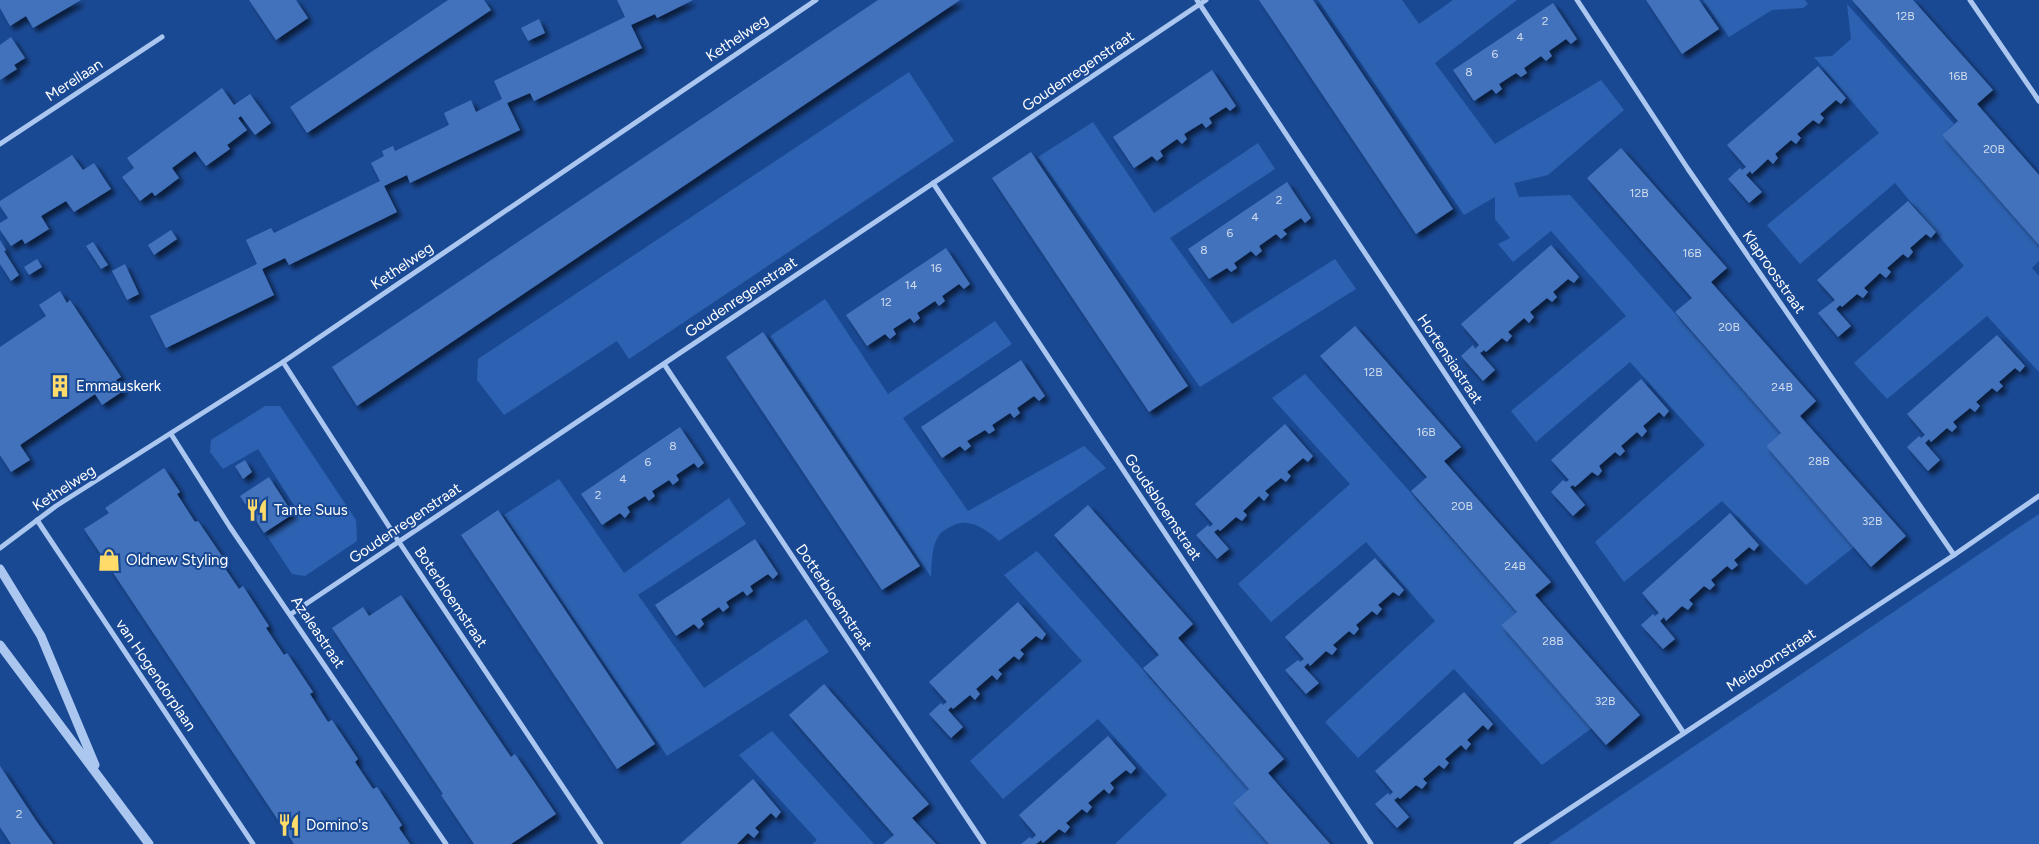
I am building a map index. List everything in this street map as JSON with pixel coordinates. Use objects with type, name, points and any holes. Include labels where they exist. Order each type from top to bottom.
[{"type":"street","name":"Kethelweg","points":[[0,548],[56,506],[283,362],[816,0]]},
{"type":"street","name":"Goudenregenstraat","points":[[291,614],[933,183],[1198,2],[1206,0]]},
{"type":"street","name":"Klaproosstraat","points":[[1577,0],[1688,169],[1954,555]]},
{"type":"street","points":[[1970,0],[2039,101]]},
{"type":"street","name":"Hortensiastraat","points":[[1198,2],[1683,732]]},
{"type":"street","name":"Merellaan","points":[[0,144],[162,38]]},
{"type":"street","name":"Goudsbloemstraat","points":[[933,183],[1371,844]]},
{"type":"street","name":"Boterbloemstraat","points":[[283,362],[399,542],[601,844]]},
{"type":"street","name":"Dotterbloemstraat","points":[[664,364],[984,844]]},
{"type":"street","name":"Azaleastraat","points":[[171,434],[230,527],[446,844]]},
{"type":"street","name":"Meidoornstraat","points":[[1516,844],[1683,732],[1954,555],[2039,496]]},
{"type":"street","name":"van Hogendorplaan","points":[[38,520],[253,844]]},
{"type":"street","points":[[0,569],[41,636],[101,779]]},
{"type":"street","points":[[0,645],[149,844]]},
{"type":"shaded area","points":[[1318,0],[1402,0],[1419,24],[1453,0],[1517,0],[1435,63],[1495,144],[1601,80],[1624,110],[1548,175],[1514,183],[1519,197],[1570,195],[1781,433],[1766,446],[1854,547],[1806,585],[1722,501],[1624,582],[1595,542],[1705,445],[1630,362],[1536,442],[1511,411],[1626,316],[1551,231],[1513,262],[1498,244],[1510,238],[1495,219],[1495,197],[1464,215]]},
{"type":"shaded area","points":[[1703,0],[1805,0],[1808,4],[1803,8],[1772,10],[1729,37]]},
{"type":"shaded area","points":[[1847,4],[1954,124],[1942,135],[2039,245],[2039,261],[2032,268],[2039,276],[2039,372],[1987,316],[1887,399],[1854,363],[1964,266],[1895,183],[1800,264],[1767,225],[1879,133],[1814,57],[1832,56],[1851,39]]},
{"type":"shaded area","points":[[909,72],[954,141],[629,359],[617,341],[504,415],[477,380],[478,359]]},
{"type":"shaded area","points":[[1093,122],[1154,213],[1258,143],[1275,169],[1170,238],[1232,324],[1335,259],[1356,289],[1200,387],[1038,157]]},
{"type":"shaded area","points":[[825,299],[888,394],[995,321],[1012,344],[903,418],[968,511],[1084,446],[1106,468],[999,541],[983,528],[970,523],[957,524],[945,530],[937,538],[935,544],[932,555],[931,577],[770,336]]},
{"type":"shaded area","points":[[1305,374],[1517,612],[1501,625],[1592,728],[1542,765],[1454,669],[1358,758],[1325,722],[1435,621],[1366,542],[1271,622],[1238,584],[1350,484],[1272,398]]},
{"type":"shaded area","points":[[265,406],[280,406],[356,520],[357,541],[305,576],[292,574],[267,536],[299,513],[258,449],[223,469],[210,452],[211,440]]},
{"type":"shaded area","points":[[559,479],[624,573],[729,498],[746,524],[638,595],[704,688],[806,619],[829,652],[667,756],[504,515]]},
{"type":"shaded area","points":[[2039,514],[2039,844],[1549,844]]},
{"type":"shaded area","points":[[1037,551],[1249,789],[1233,803],[1270,844],[1115,844],[1167,795],[1098,719],[1003,799],[970,761],[1082,661],[1004,575]]},
{"type":"shaded area","points":[[772,731],[874,844],[812,844],[817,840],[739,755]]},
{"type":"building","points":[[0,0],[81,0],[33,28],[26,16],[10,26],[0,8]]},
{"type":"building","points":[[249,0],[296,0],[308,18],[276,40]]},
{"type":"building","points":[[448,0],[484,0],[491,10],[307,133],[290,107]]},
{"type":"building","points":[[617,0],[693,0],[657,18],[655,14],[631,25],[642,48],[534,101],[530,93],[507,103],[520,130],[410,183],[407,175],[384,186],[397,212],[289,265],[285,258],[262,269],[274,295],[166,348],[150,316],[257,264],[246,240],[271,228],[274,233],[380,181],[371,163],[384,156],[382,151],[393,146],[395,151],[449,125],[444,113],[471,100],[476,112],[502,99],[494,81],[625,17]]},
{"type":"building","points":[[878,0],[960,0],[357,406],[332,367]]},
{"type":"building","points":[[1259,0],[1313,0],[1453,209],[1416,234]]},
{"type":"building","points":[[1646,0],[1699,0],[1719,29],[1682,54]]},
{"type":"building","points":[[1852,0],[1913,0],[1993,90],[1977,104],[2039,175],[2039,245],[1942,135],[1958,121]]},
{"type":"building","points":[[1553,3],[1577,39],[1571,44],[1566,39],[1549,51],[1552,56],[1546,61],[1541,56],[1524,68],[1527,73],[1521,77],[1516,73],[1499,84],[1502,89],[1496,94],[1492,89],[1474,101],[1453,70]]},
{"type":"building","points":[[539,19],[545,33],[528,41],[521,28]]},
{"type":"building","points":[[11,37],[25,58],[14,65],[17,69],[0,80],[0,45]]},
{"type":"building","points":[[1818,66],[1846,98],[1841,104],[1836,100],[1820,114],[1824,118],[1819,124],[1813,120],[1797,134],[1801,138],[1796,144],[1791,140],[1775,154],[1778,158],[1773,164],[1768,159],[1752,174],[1750,171],[1746,175],[1762,192],[1749,203],[1728,179],[1740,168],[1742,170],[1746,167],[1727,145]]},
{"type":"building","points":[[1212,70],[1236,106],[1230,111],[1226,107],[1209,118],[1212,123],[1206,128],[1202,123],[1184,134],[1187,139],[1182,144],[1177,139],[1160,151],[1163,156],[1157,161],[1152,156],[1134,168],[1113,137]]},
{"type":"building","points":[[222,88],[234,105],[250,94],[271,123],[255,135],[241,116],[238,118],[247,130],[227,145],[230,149],[206,166],[195,151],[172,168],[179,178],[155,196],[152,192],[140,201],[122,177],[134,168],[127,158]]},
{"type":"building","points":[[1621,148],[1727,268],[1711,282],[1816,401],[1800,416],[1906,536],[1871,567],[1766,446],[1781,433],[1675,312],[1692,298],[1587,178]]},
{"type":"building","points":[[1031,152],[1188,386],[1149,412],[992,178]]},
{"type":"building","points":[[72,155],[83,170],[94,163],[111,189],[74,212],[66,201],[41,216],[49,229],[25,244],[22,239],[11,246],[0,230],[0,223],[8,218],[0,206],[0,201]]},
{"type":"building","points":[[1287,182],[1311,218],[1305,223],[1301,218],[1283,230],[1287,234],[1281,239],[1276,234],[1259,246],[1262,251],[1256,256],[1251,251],[1234,263],[1237,268],[1231,272],[1227,268],[1209,279],[1188,249]]},
{"type":"building","points":[[1908,201],[1936,232],[1931,238],[1926,234],[1910,248],[1913,252],[1908,258],[1903,254],[1887,268],[1891,272],[1886,278],[1880,273],[1864,288],[1868,292],[1863,298],[1857,294],[1842,307],[1840,305],[1836,309],[1851,326],[1838,337],[1818,313],[1835,300],[1817,280]]},
{"type":"building","points":[[171,230],[177,239],[154,255],[148,245]]},
{"type":"building","points":[[0,240],[6,250],[4,251],[19,275],[11,281],[0,264]]},
{"type":"building","points":[[93,242],[108,265],[101,269],[86,246]]},
{"type":"building","points":[[1551,245],[1579,277],[1574,283],[1568,279],[1553,292],[1557,297],[1552,302],[1547,298],[1530,312],[1534,317],[1529,323],[1524,318],[1508,332],[1512,336],[1507,342],[1502,338],[1486,352],[1484,350],[1480,353],[1495,370],[1483,381],[1461,356],[1473,345],[1475,349],[1479,345],[1461,324]]},
{"type":"building","points":[[946,248],[970,284],[964,289],[959,284],[942,296],[945,301],[939,306],[935,301],[917,313],[920,318],[914,323],[910,318],[893,329],[896,334],[890,339],[885,334],[867,346],[846,315]]},
{"type":"building","points":[[37,259],[42,267],[29,275],[24,267]]},
{"type":"building","points":[[125,264],[139,294],[127,300],[112,271]]},
{"type":"building","name":"Emmauskerk","points":[[60,291],[67,303],[70,300],[121,377],[116,380],[123,391],[102,405],[95,394],[20,445],[30,460],[11,472],[0,455],[0,347],[46,316],[39,305]]},
{"type":"building","points":[[1355,326],[1461,447],[1444,461],[1551,582],[1535,595],[1640,715],[1606,745],[1501,625],[1517,612],[1411,491],[1427,477],[1320,356]]},
{"type":"building","points":[[763,332],[920,566],[882,590],[726,357]]},
{"type":"building","points":[[1997,335],[2025,366],[2020,372],[2015,368],[1999,382],[2003,386],[1997,392],[1992,388],[1976,402],[1980,406],[1975,412],[1970,408],[1953,422],[1957,427],[1952,432],[1947,428],[1931,442],[1929,439],[1925,443],[1940,460],[1928,471],[1907,447],[1919,436],[1921,438],[1925,435],[1907,414]]},
{"type":"building","points":[[1021,360],[1045,396],[1039,401],[1034,396],[1017,408],[1020,413],[1014,418],[1010,413],[992,425],[995,430],[989,434],[985,430],[967,441],[971,446],[965,451],[960,446],[942,458],[921,427]]},
{"type":"building","points":[[1641,379],[1669,411],[1664,417],[1659,412],[1643,426],[1647,431],[1642,437],[1637,432],[1621,446],[1625,451],[1620,456],[1615,452],[1599,466],[1602,471],[1598,476],[1592,472],[1575,487],[1573,485],[1570,487],[1585,505],[1573,516],[1551,492],[1563,480],[1566,482],[1569,480],[1551,460]]},
{"type":"building","points":[[1285,424],[1313,456],[1308,462],[1303,458],[1287,472],[1291,476],[1286,482],[1281,478],[1265,491],[1269,495],[1264,501],[1259,496],[1243,511],[1247,515],[1242,521],[1236,517],[1220,531],[1218,529],[1214,532],[1229,549],[1217,559],[1196,535],[1208,525],[1210,527],[1213,524],[1195,504]]},
{"type":"building","points":[[680,427],[704,463],[698,468],[694,463],[676,475],[679,480],[673,485],[669,480],[652,491],[655,496],[649,501],[645,496],[627,507],[630,512],[625,518],[620,513],[602,525],[581,494]]},
{"type":"building","points":[[245,460],[252,472],[243,479],[235,466]]},
{"type":"building","points":[[164,468],[180,492],[177,494],[195,522],[198,521],[224,559],[220,561],[239,589],[243,586],[269,626],[266,628],[284,655],[287,653],[313,692],[310,694],[328,722],[332,720],[358,759],[355,762],[373,789],[377,787],[402,825],[399,828],[410,844],[294,844],[84,529],[109,513],[105,508]]},
{"type":"building","points":[[269,477],[293,514],[264,533],[240,496]]},
{"type":"building","points":[[1088,505],[1193,624],[1178,638],[1284,759],[1268,773],[1330,844],[1269,844],[1233,803],[1249,789],[1143,668],[1159,655],[1054,535]]},
{"type":"building","points":[[498,510],[655,744],[617,769],[461,535]]},
{"type":"building","points":[[1730,513],[1759,545],[1754,551],[1749,547],[1734,560],[1738,565],[1732,570],[1727,566],[1711,580],[1715,585],[1710,590],[1704,586],[1689,600],[1693,604],[1688,610],[1682,606],[1666,621],[1664,617],[1660,621],[1675,639],[1663,649],[1641,625],[1653,614],[1655,616],[1659,613],[1642,593]]},
{"type":"building","points":[[755,539],[778,574],[773,579],[768,574],[750,586],[753,591],[747,596],[743,591],[726,602],[729,607],[723,612],[719,607],[701,619],[704,624],[699,629],[694,624],[676,636],[655,605]]},
{"type":"building","points":[[1375,558],[1404,590],[1399,596],[1393,592],[1378,605],[1382,609],[1377,615],[1372,611],[1356,625],[1359,629],[1354,635],[1349,631],[1333,645],[1337,649],[1332,655],[1326,651],[1310,666],[1308,663],[1304,667],[1319,683],[1306,694],[1285,670],[1298,660],[1300,662],[1304,659],[1285,637]]},
{"type":"building","points":[[401,595],[511,757],[515,754],[556,814],[511,844],[474,844],[441,795],[443,794],[332,628],[363,607],[369,616]]},
{"type":"building","points":[[1018,602],[1046,634],[1042,640],[1036,636],[1020,650],[1024,654],[1019,660],[1014,656],[998,670],[1002,674],[997,680],[992,675],[976,689],[980,694],[975,700],[970,695],[953,709],[951,707],[948,710],[963,727],[951,738],[929,714],[941,703],[943,705],[947,702],[929,682]]},
{"type":"building","points":[[824,684],[929,804],[912,818],[936,844],[883,844],[894,835],[789,715]]},
{"type":"building","points":[[1464,692],[1493,724],[1488,730],[1483,725],[1467,740],[1471,744],[1466,750],[1461,745],[1445,759],[1449,763],[1444,769],[1439,765],[1423,779],[1427,783],[1422,789],[1416,785],[1400,799],[1398,797],[1394,800],[1409,817],[1397,828],[1375,804],[1388,793],[1390,795],[1393,792],[1375,771]]},
{"type":"building","points":[[1108,736],[1136,768],[1131,774],[1126,770],[1110,783],[1114,788],[1109,794],[1104,789],[1088,803],[1092,807],[1087,813],[1082,809],[1066,823],[1070,827],[1065,833],[1059,829],[1043,843],[1041,840],[1036,844],[1021,844],[1036,835],[1019,815]]},
{"type":"building","points":[[0,766],[53,844],[11,844],[0,827]]},
{"type":"building","points":[[753,779],[781,812],[776,818],[771,813],[755,828],[759,832],[754,838],[748,833],[737,844],[680,844]]},
{"type":"place","name":"Emmauskerk","points":[[60,386]]},
{"type":"place","name":"Tante Suus","points":[[257,510]]},
{"type":"place","name":"Oldnew Styling","points":[[109,560]]},
{"type":"place","name":"Domino's","points":[[289,825]]}]
